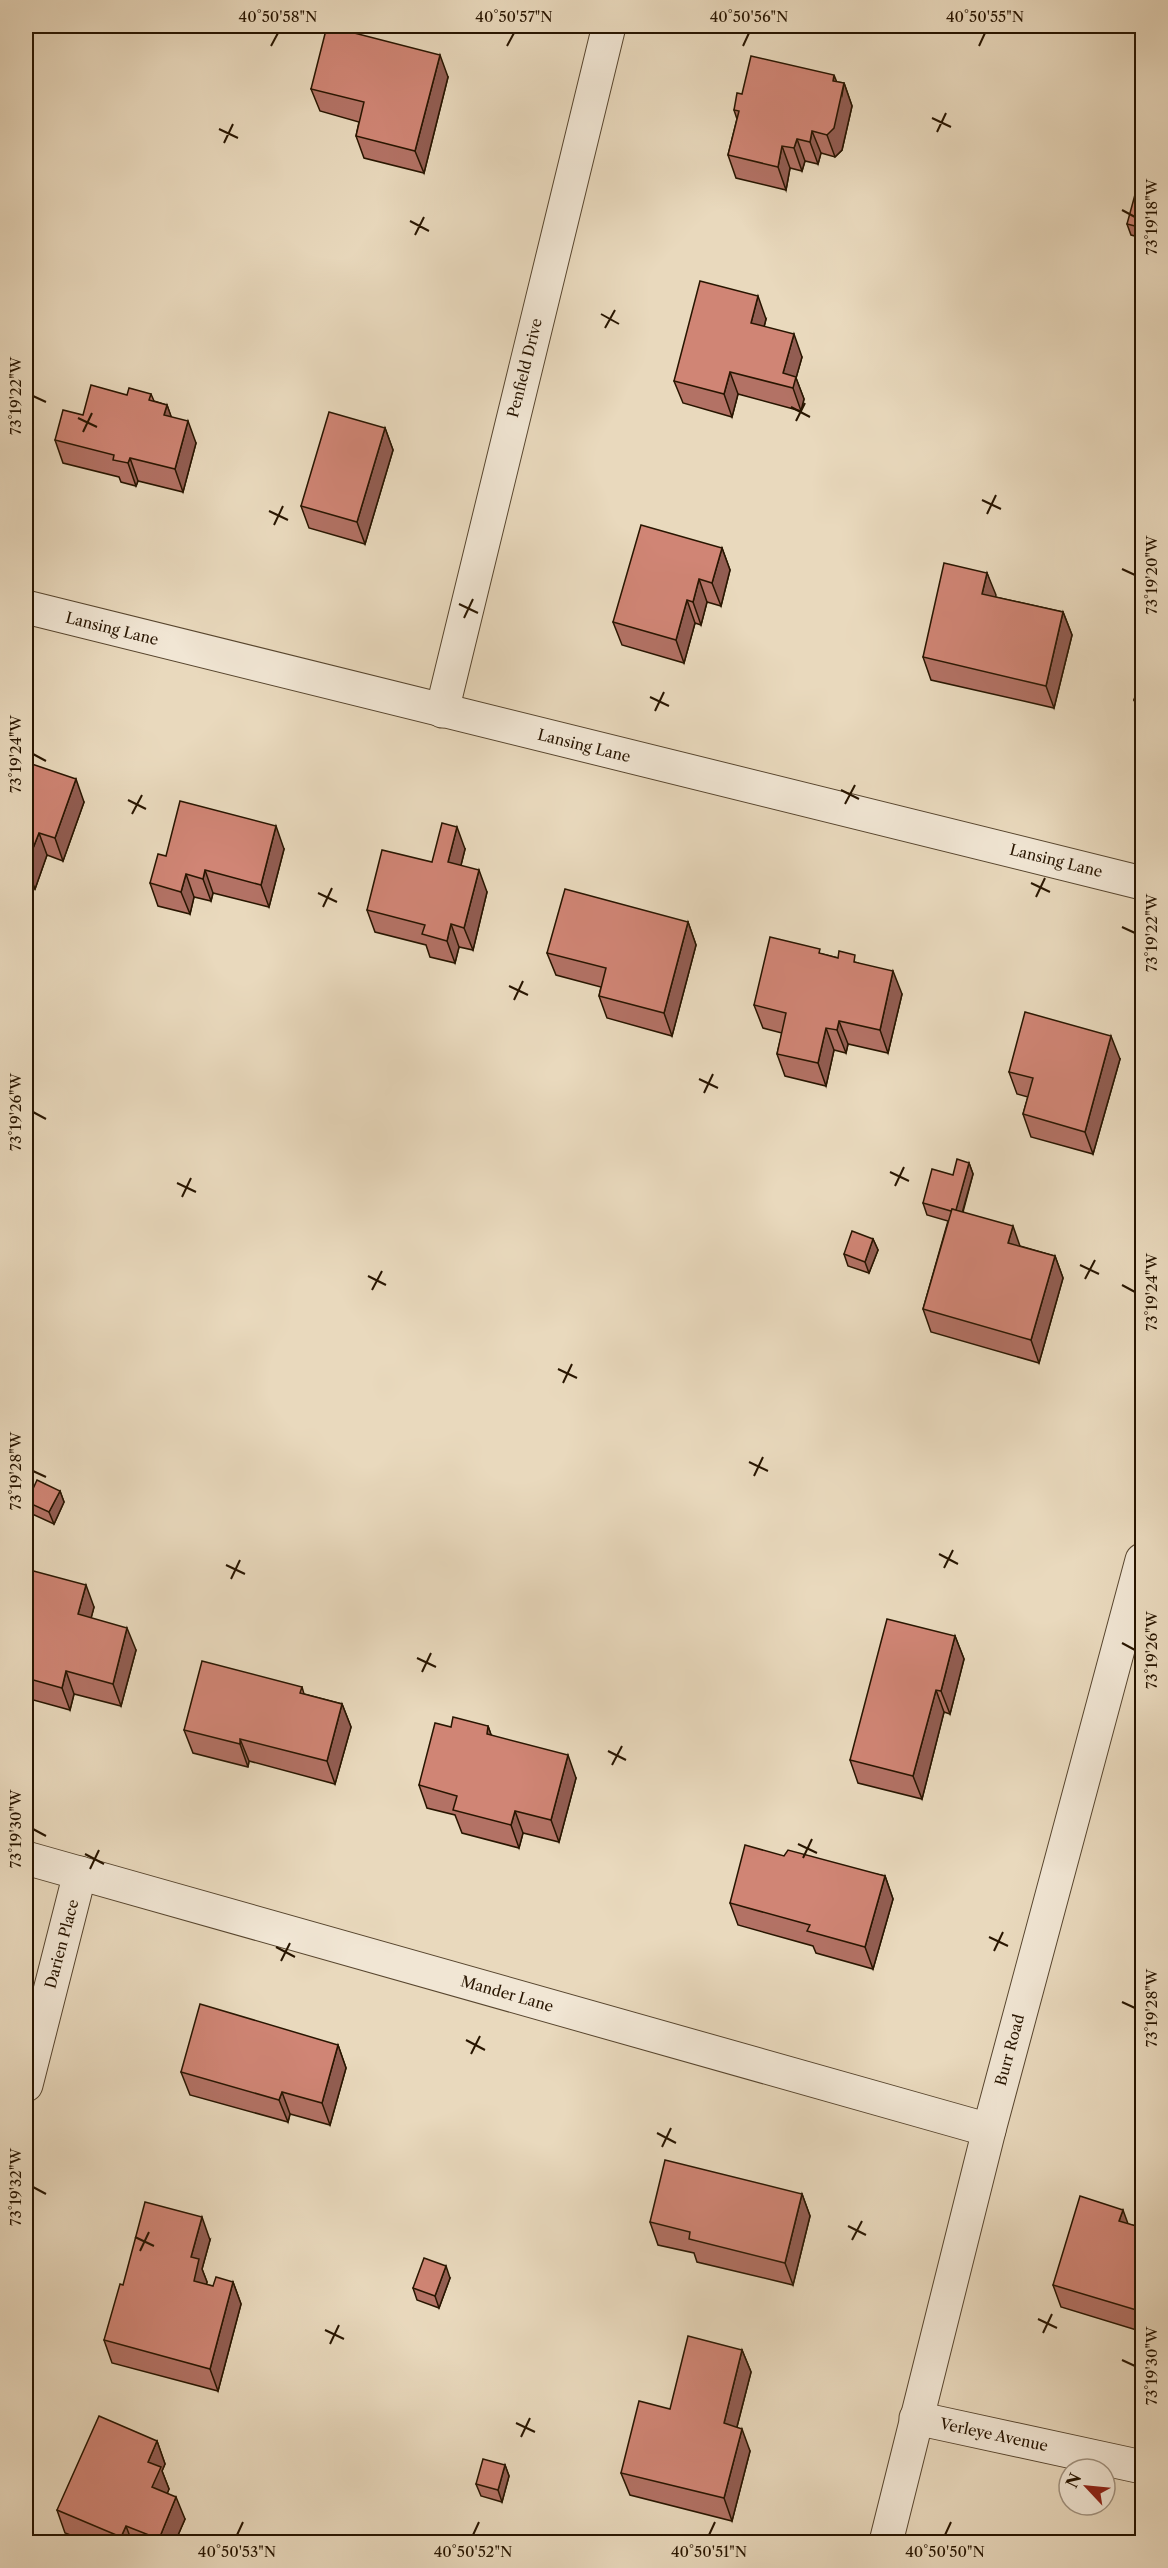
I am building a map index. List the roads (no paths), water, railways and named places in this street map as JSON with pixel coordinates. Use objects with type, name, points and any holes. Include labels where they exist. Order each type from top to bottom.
[{"type":"street","name":"Penfield Drive","points":[[442,711],[609,26]]},
{"type":"street","name":"Lansing Lane","points":[[26,607],[1143,883]]},
{"type":"street","name":"Burr Road","points":[[886,2542],[989,2130],[1143,1560]]},
{"type":"street","name":"Mander Lane","points":[[26,1858],[989,2130]]},
{"type":"street","name":"Darien Place","points":[[26,2085],[81,1873]]},
{"type":"street","name":"Verleye Avenue","points":[[916,2418],[1143,2467]]}]
